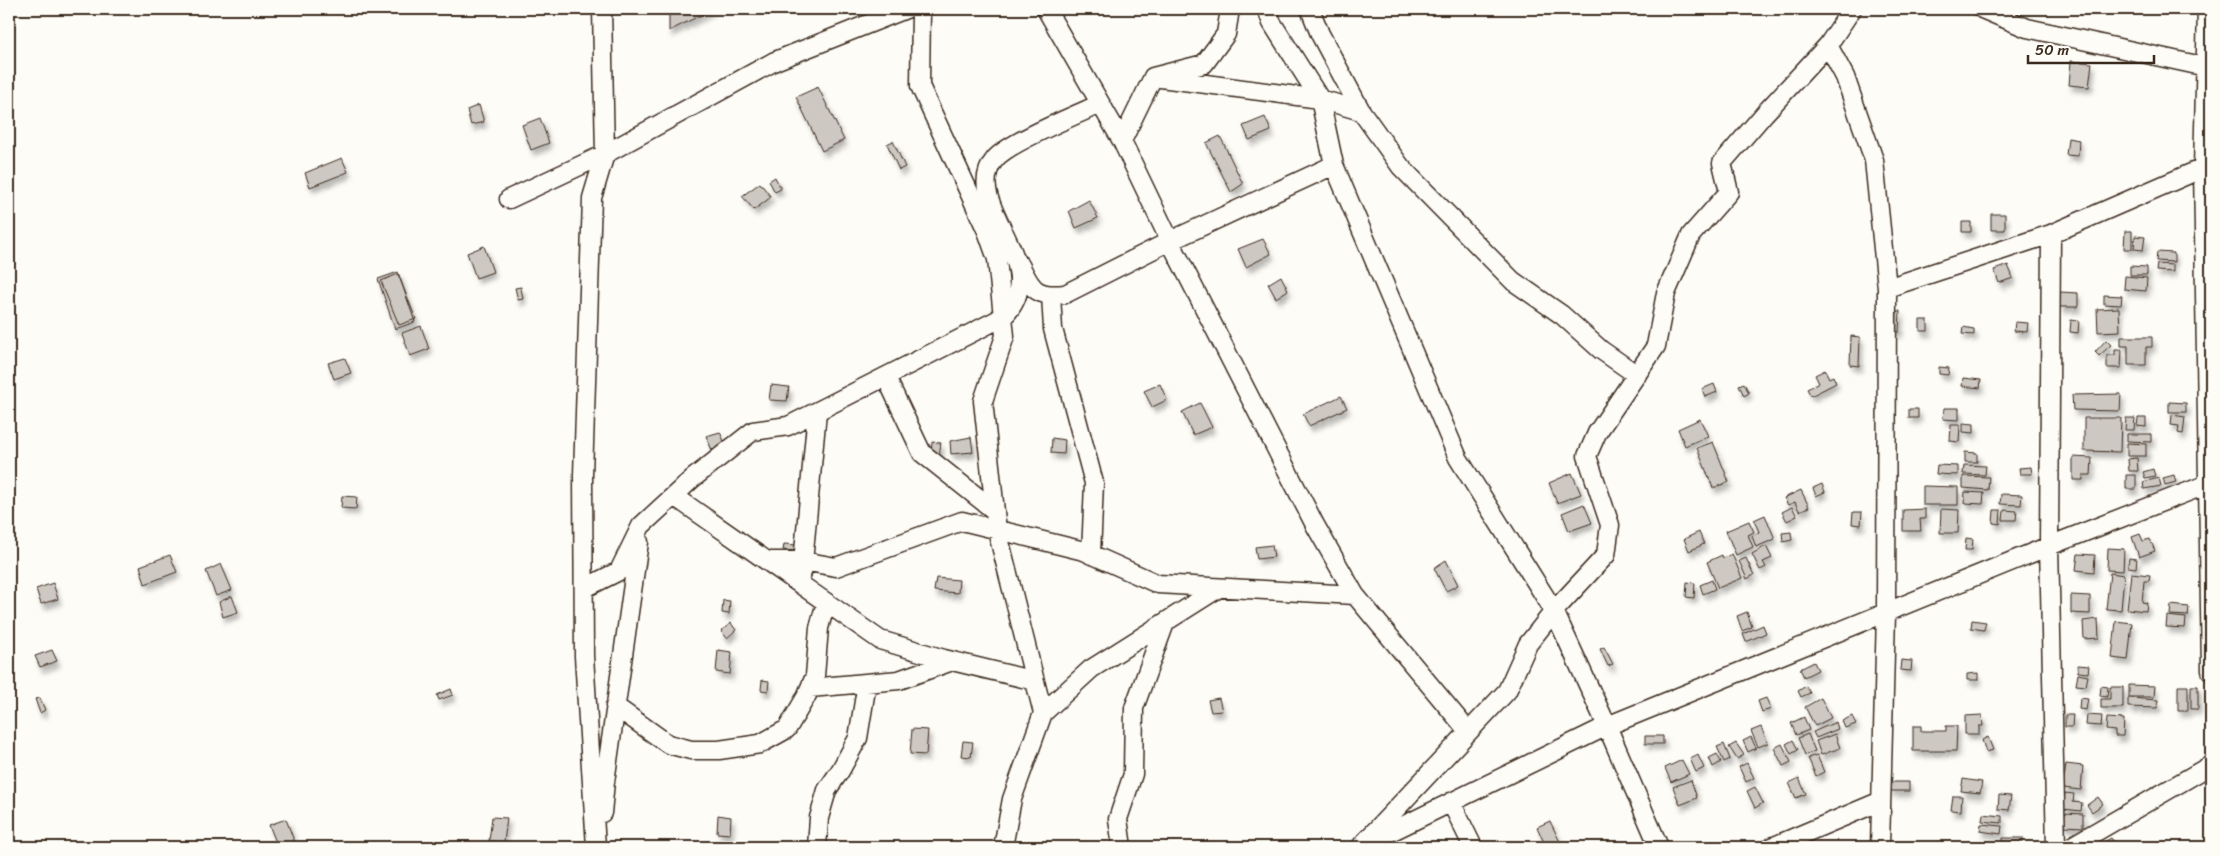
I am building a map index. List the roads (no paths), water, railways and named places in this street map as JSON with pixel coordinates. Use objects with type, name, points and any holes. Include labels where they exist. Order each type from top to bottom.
[{"type":"street","points":[[596,847],[584,656],[583,475],[589,346],[592,198],[605,154],[602,9]]},
{"type":"street","points":[[509,199],[605,154],[775,60],[906,9]]},
{"type":"street","points":[[921,9],[920,86],[987,231],[996,259],[1005,336],[983,401],[997,530],[1043,712]]},
{"type":"street","points":[[1046,9],[1122,141],[1170,241],[1315,525],[1355,595],[1468,731]]},
{"type":"street","points":[[1122,141],[1153,77],[1204,64],[1226,34],[1230,9]]},
{"type":"street","points":[[1267,9],[1272,23],[1320,99],[1334,165],[1458,458],[1554,611],[1607,726],[1659,847]]},
{"type":"street","points":[[1310,9],[1320,34],[1361,111],[1401,167],[1513,281],[1562,315],[1601,350],[1637,375]]},
{"type":"street","points":[[1360,846],[1507,691],[1528,644],[1554,611],[1606,555],[1610,525],[1587,456],[1596,433],[1656,346],[1666,293],[1691,235],[1729,192],[1722,163],[1828,45],[1852,9]]},
{"type":"street","points":[[1982,9],[2027,28],[2209,67]]},
{"type":"street","points":[[2024,9],[2027,28]]},
{"type":"street","points":[[2207,9],[2209,67],[2203,168],[2208,340],[2211,671]]},
{"type":"street","points":[[1828,45],[1845,77],[1874,160],[1888,288],[1886,613],[1880,847]]},
{"type":"street","points":[[1153,77],[1320,99],[1361,111]]},
{"type":"street","points":[[1100,104],[1011,146],[996,157],[986,172],[987,188],[995,214],[1017,260],[1030,286],[1046,296],[1065,294],[1170,241],[1334,165]]},
{"type":"street","points":[[1888,288],[2051,234],[2203,168]]},
{"type":"street","points":[[2051,234],[2049,546],[2056,847]]},
{"type":"street","points":[[585,588],[619,571],[641,526],[692,479],[754,431],[788,426],[1003,317],[1013,308],[1018,289],[1017,260]]},
{"type":"street","points":[[1051,295],[1053,329],[1094,482],[1092,555]]},
{"type":"street","points":[[886,377],[922,453],[995,511]]},
{"type":"street","points":[[801,585],[817,412]]},
{"type":"street","points":[[1360,846],[1607,726],[2049,546],[2208,484]]},
{"type":"street","points":[[674,496],[880,640],[1035,681]]},
{"type":"street","points":[[767,561],[803,561],[836,567],[962,521],[1092,555],[1158,584],[1355,595]]},
{"type":"street","points":[[600,847],[604,782],[641,526]]},
{"type":"street","points":[[1003,847],[1012,799],[1043,712],[1091,669],[1219,588]]},
{"type":"street","points":[[615,706],[668,744],[691,750],[719,750],[760,744],[787,729],[810,688],[815,676],[819,628],[826,602]]},
{"type":"street","points":[[1122,847],[1118,819],[1133,774],[1134,708],[1165,623]]},
{"type":"street","points":[[810,688],[899,680],[952,660]]},
{"type":"street","points":[[817,847],[819,818],[827,790],[858,738],[867,683]]},
{"type":"street","points":[[2070,847],[2211,765]]},
{"type":"street","points":[[1772,847],[1881,801]]},
{"type":"street","points":[[1452,802],[1473,847]]}]
